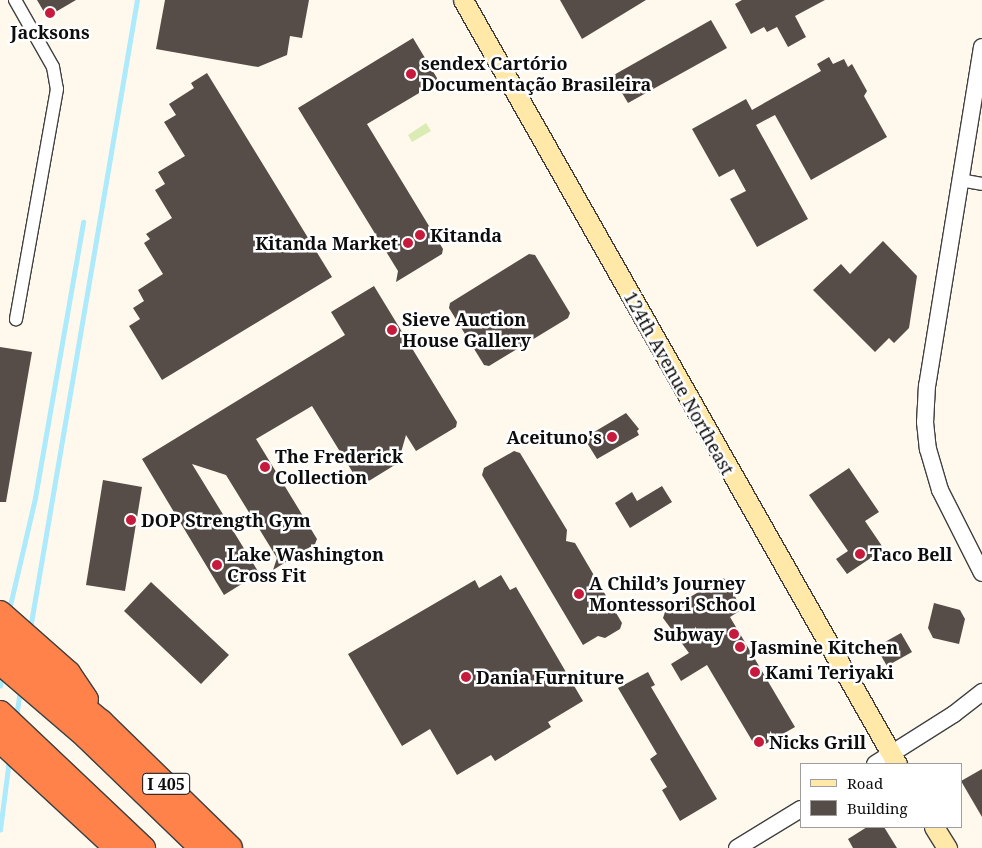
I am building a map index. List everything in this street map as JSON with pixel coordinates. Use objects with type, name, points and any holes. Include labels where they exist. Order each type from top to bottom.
[{"type":"highway","points":[[0,613],[63,691]]},
{"type":"highway","name":"I 405","points":[[0,639],[101,722],[230,848]]},
{"type":"highway","name":"I 405","points":[[0,662],[63,691],[202,848]]},
{"type":"highway","points":[[0,713],[62,782],[117,848]]},
{"type":"highway","points":[[0,740],[62,782],[143,848]]},
{"type":"main road","name":"124th Avenue Northeast","points":[[463,0],[888,761]]},
{"type":"main road","points":[[935,828],[947,848]]},
{"type":"street","points":[[14,0],[53,67],[57,89],[16,319]]},
{"type":"street","points":[[982,47],[977,106],[960,180],[927,385],[925,422],[928,448],[940,490],[982,573]]},
{"type":"street","points":[[960,180],[982,184]]},
{"type":"street","points":[[888,761],[982,692]]},
{"type":"street","points":[[737,848],[800,810]]},
{"type":"green space","points":[[426,123],[431,131],[412,142],[408,135]]},
{"type":"building","name":"Jacksons","points":[[37,0],[76,0],[47,17]]},
{"type":"building","points":[[165,0],[309,0],[302,38],[290,36],[287,55],[258,67],[156,49]]},
{"type":"building","points":[[560,0],[646,0],[582,39]]},
{"type":"building","points":[[742,0],[825,0],[795,16],[806,37],[788,47],[777,27],[767,32],[764,27],[751,34],[735,4]]},
{"type":"building","points":[[711,20],[727,48],[628,103],[612,76]]},
{"type":"building","points":[[413,38],[437,78],[436,83],[367,124],[443,249],[442,254],[396,282],[398,271],[298,108]]},
{"type":"building","points":[[829,57],[833,64],[844,59],[848,67],[852,64],[867,91],[864,96],[887,137],[811,180],[775,115],[756,125],[808,219],[757,247],[730,199],[746,191],[734,169],[719,177],[692,129],[746,99],[752,110],[821,71],[817,64]]},
{"type":"building","points":[[207,73],[332,277],[162,380],[129,326],[140,319],[133,308],[144,301],[138,290],[163,274],[144,243],[150,239],[146,234],[172,218],[155,190],[165,184],[158,172],[185,156],[164,122],[176,115],[169,104],[194,88],[191,83]]},
{"type":"building","points":[[883,241],[917,276],[909,328],[894,343],[889,338],[875,352],[813,290],[841,264],[850,274]]},
{"type":"building","points":[[529,254],[535,255],[570,313],[568,318],[489,366],[484,365],[449,308],[450,303]]},
{"type":"building","points":[[374,286],[457,422],[456,427],[416,451],[406,435],[398,463],[364,484],[358,481],[312,406],[256,439],[317,539],[315,544],[273,570],[277,558],[226,475],[192,464],[259,573],[224,595],[142,459],[345,335],[331,312]]},
{"type":"building","points":[[0,347],[32,352],[6,502],[0,502]]},
{"type":"building","name":"Aceituno's","points":[[626,413],[639,429],[637,431],[639,435],[597,459],[584,438]]},
{"type":"building","points":[[514,451],[520,453],[567,530],[566,541],[575,543],[622,623],[620,629],[605,638],[598,636],[583,645],[482,475],[484,468]]},
{"type":"building","points":[[849,468],[879,512],[865,521],[884,549],[847,574],[836,559],[848,551],[809,495]]},
{"type":"building","points":[[103,480],[142,487],[125,591],[86,585]]},
{"type":"building","points":[[662,486],[672,502],[630,528],[615,503],[632,492],[637,501]]},
{"type":"building","name":"Dania Furniture","points":[[501,575],[510,590],[516,587],[583,701],[548,722],[551,727],[495,761],[491,755],[457,775],[430,729],[402,746],[348,654],[475,580],[479,588]]},
{"type":"building","points":[[722,578],[728,580],[741,610],[730,617],[795,727],[757,749],[707,665],[681,681],[671,664],[689,653],[663,618],[665,612]]},
{"type":"building","points":[[151,582],[229,655],[201,684],[124,611]]},
{"type":"building","points":[[934,603],[960,610],[965,619],[959,644],[933,638],[928,628]]},
{"type":"building","points":[[901,633],[912,652],[887,666],[876,647]]},
{"type":"building","points":[[648,672],[655,685],[651,687],[717,799],[680,821],[662,790],[667,787],[650,759],[657,754],[618,688]]},
{"type":"building","points":[[982,769],[982,817],[962,783],[962,780]]},
{"type":"building","points":[[865,828],[885,828],[897,848],[853,848],[848,839]]},
{"type":"waterway","points":[[30,629],[137,0]]},
{"type":"waterway","points":[[9,610],[35,498],[83,222]]},
{"type":"waterway","points":[[0,686],[2,672]]},
{"type":"waterway","points":[[16,718],[20,691]]},
{"type":"waterway","points":[[0,830],[9,760]]},
{"type":"place","name":"Jacksons","points":[[50,13]]},
{"type":"place","name":"sendex Cartório Documentação Brasileira","points":[[411,74]]},
{"type":"place","name":"Kitanda","points":[[420,235]]},
{"type":"place","name":"Kitanda Market","points":[[408,243]]},
{"type":"place","name":"Sieve Auction House Gallery","points":[[392,330]]},
{"type":"place","name":"Aceituno's","points":[[612,437]]},
{"type":"place","name":"The Frederick Collection","points":[[265,467]]},
{"type":"place","name":"DOP Strength Gym","points":[[131,520]]},
{"type":"place","name":"Taco Bell","points":[[860,554]]},
{"type":"place","name":"Lake Washington Cross Fit","points":[[217,565]]},
{"type":"place","name":"A Child’s Journey Montessori School","points":[[579,594]]},
{"type":"place","name":"Subway","points":[[734,634]]},
{"type":"place","name":"Jasmine Kitchen","points":[[740,647]]},
{"type":"place","name":"Kami Teriyaki","points":[[755,672]]},
{"type":"place","name":"Dania Furniture","points":[[466,677]]},
{"type":"place","name":"Nicks Grill","points":[[759,742]]}]
